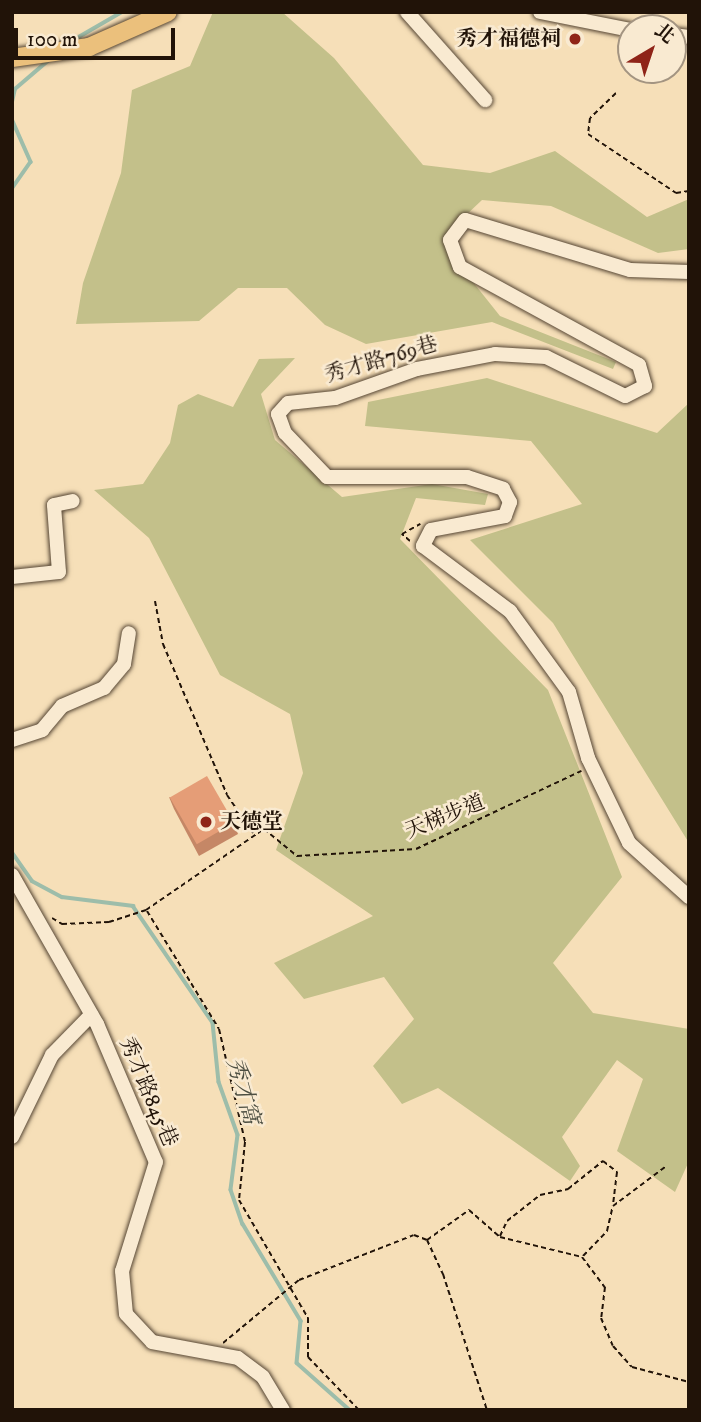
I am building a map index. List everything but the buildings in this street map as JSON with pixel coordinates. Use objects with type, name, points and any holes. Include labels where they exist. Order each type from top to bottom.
[{"type":"main road","points":[[12,58],[89,47],[168,12]]},
{"type":"street","points":[[408,12],[485,100]]},
{"type":"street","points":[[540,12],[617,27]]},
{"type":"street","name":"秀才路769巷","points":[[689,272],[638,272],[465,220],[450,240],[460,267],[639,365],[645,386],[625,396],[546,357],[495,354],[417,369],[335,397],[282,405],[278,414],[285,433],[327,477],[467,477],[503,489],[510,502],[505,516],[431,530],[424,546],[510,611],[569,692],[587,758],[629,843],[689,897]]},
{"type":"street","points":[[12,577],[59,572],[54,505],[73,501]]},
{"type":"street","points":[[12,740],[41,730],[62,706],[104,688],[124,664],[129,633]]},
{"type":"street","name":"秀才路845巷","points":[[12,875],[92,1015],[156,1163],[122,1271],[126,1314],[152,1342],[238,1358],[263,1377],[284,1410]]},
{"type":"street","points":[[12,1137],[52,1055],[92,1015]]},
{"type":"path","points":[[616,93],[590,118],[588,134],[676,193],[689,191]]},
{"type":"path","points":[[26,902],[62,924],[109,922],[146,910],[253,833],[222,782],[163,644],[155,601]]},
{"type":"path","name":"天梯步道","points":[[253,833],[264,829],[297,856],[416,849],[582,770],[587,758]]},
{"type":"path","points":[[146,910],[219,1029],[245,1142],[239,1200],[308,1318],[308,1357],[359,1410]]},
{"type":"path","points":[[500,1237],[507,1221],[540,1195],[568,1189],[603,1161],[617,1172],[613,1206],[607,1231],[582,1257]]},
{"type":"path","points":[[613,1206],[665,1167]]},
{"type":"path","points":[[427,1240],[469,1210],[500,1237],[582,1257],[605,1287],[601,1318],[613,1346],[632,1367],[689,1382]]},
{"type":"path","points":[[212,1354],[289,1286],[414,1235],[427,1240],[487,1410]]},
{"type":"shaded area","points":[[213,12],[282,12],[334,58],[423,165],[490,173],[555,151],[647,217],[689,199],[689,249],[658,253],[551,206],[482,200],[447,233],[449,252],[500,316],[616,362],[613,369],[492,322],[366,344],[325,325],[287,288],[238,288],[199,321],[76,324],[83,283],[121,173],[132,90],[190,66]]},
{"type":"shaded area","points":[[295,358],[261,394],[275,440],[342,497],[432,484],[488,494],[485,505],[416,498],[400,539],[548,690],[622,877],[553,963],[593,1013],[689,1029],[689,1161],[675,1192],[617,1151],[643,1079],[617,1060],[562,1137],[580,1166],[570,1181],[438,1088],[402,1104],[373,1066],[414,1019],[384,977],[304,999],[274,963],[373,916],[276,850],[303,773],[290,714],[220,675],[149,538],[94,490],[143,484],[170,443],[178,405],[198,394],[233,407],[259,359]]},
{"type":"shaded area","points":[[487,378],[657,433],[689,403],[689,843],[553,623],[470,540],[582,504],[531,441],[365,426],[368,402]]},
{"type":"waterway","name":"秀才窩","points":[[70,42],[122,12]]},
{"type":"waterway","name":"秀才窩","points":[[12,102],[15,89],[49,60]]},
{"type":"waterway","name":"秀才窩","points":[[12,119],[31,162],[12,189]]},
{"type":"waterway","name":"秀才窩","points":[[12,852],[32,881],[62,897],[133,906],[213,1023],[219,1082],[238,1135],[231,1190],[243,1224],[301,1321],[297,1363],[350,1410]]},
{"type":"place","name":"秀才福德祠","points":[[575,39]]},
{"type":"place","name":"天德堂","points":[[206,822]]}]
